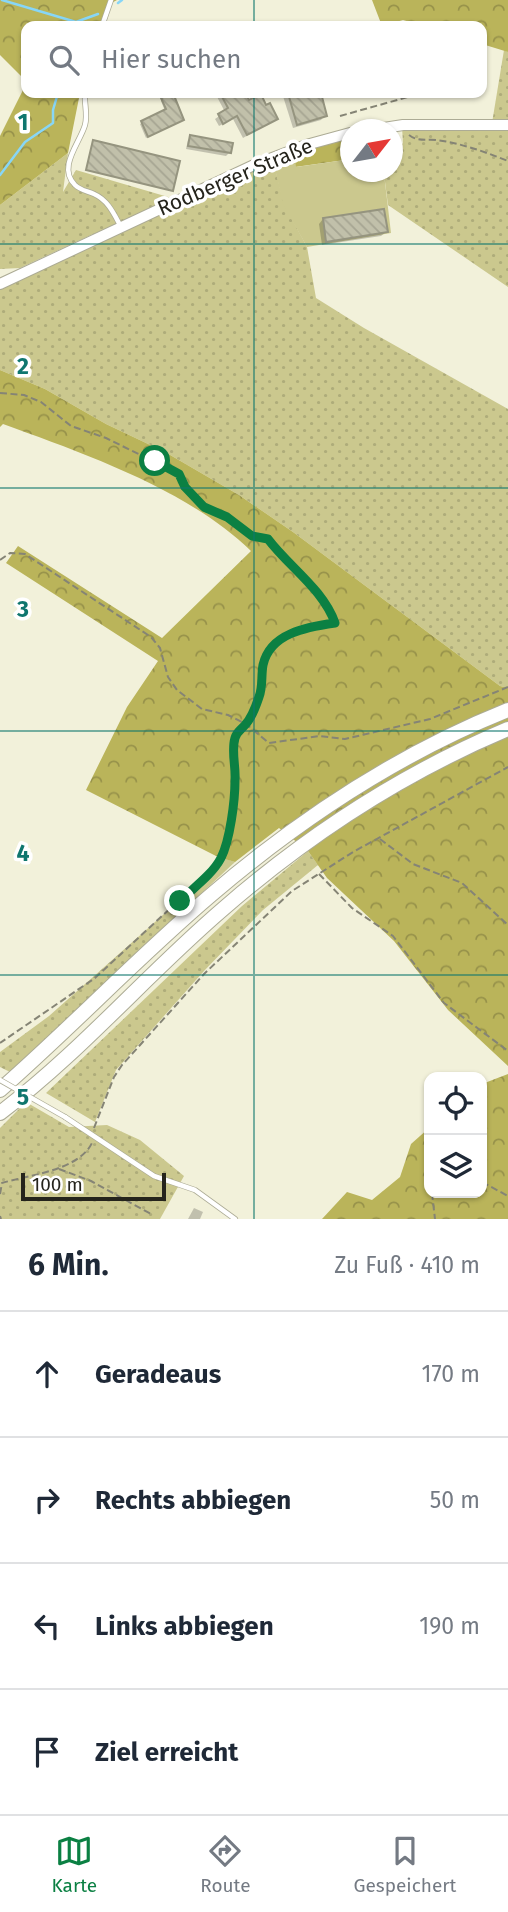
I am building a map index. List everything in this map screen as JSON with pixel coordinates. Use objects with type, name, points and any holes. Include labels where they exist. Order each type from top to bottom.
[{"type":"highway","points":[[0,1090],[211,895],[300,825],[361,783],[417,751],[508,710]]},
{"type":"highway","points":[[0,1112],[60,1062],[222,909],[272,868],[381,793],[426,767],[508,729]]},
{"type":"street","points":[[403,125],[508,125]]},
{"type":"street","name":"Rodberger Straße","points":[[0,284],[254,165],[306,145],[340,136]]},
{"type":"lane","points":[[104,21],[111,0]]},
{"type":"lane","points":[[86,98],[85,124],[68,164],[68,171],[75,185],[102,198],[121,227]]},
{"type":"lane","points":[[0,1080],[91,1133],[154,1176],[195,1190],[235,1219]]},
{"type":"path","points":[[340,116],[401,98]]},
{"type":"path","points":[[403,125],[406,132],[414,138],[467,146],[508,161]]},
{"type":"path","points":[[0,393],[24,395],[41,402],[71,426],[106,439],[179,474],[185,487],[204,507],[227,517],[252,536],[268,539],[330,610],[335,623],[290,634],[276,641],[266,652],[260,695],[246,724],[234,739],[236,782],[228,836],[222,857],[216,866],[95,978],[0,1043]]},
{"type":"path","points":[[0,560],[10,553],[18,552],[52,570],[157,642],[168,677],[177,690],[202,709],[228,715],[246,724],[269,743],[320,736],[345,739],[430,719],[508,687]]},
{"type":"path","points":[[0,1194],[1,1183],[58,1169],[86,1152],[92,1143],[91,1133],[114,1077],[149,1033],[236,942],[284,898],[318,873],[508,767]]},
{"type":"path","points":[[379,838],[412,864],[463,883],[508,925]]},
{"type":"path","points":[[318,873],[352,908],[393,936],[444,1003],[508,1051]]},
{"type":"path","points":[[58,1169],[91,1181],[151,1214]]},
{"type":"path","points":[[487,1185],[508,1196]]},
{"type":"path","points":[[433,1198],[435,1219]]},
{"type":"shaded area","points":[[504,50],[508,52],[508,123],[492,123]]},
{"type":"shaded area","points":[[508,126],[508,287],[388,205],[385,182],[403,182],[403,127]]},
{"type":"shaded area","points":[[294,151],[296,167],[340,161],[340,182],[385,182],[391,233],[307,247],[283,204],[273,160]]},
{"type":"shaded area","points":[[68,153],[63,192],[76,170],[175,199],[20,268],[0,269],[0,205]]},
{"type":"shaded area","points":[[273,160],[284,204],[307,247],[316,298],[508,409],[508,688],[500,686],[239,495],[165,452],[106,424],[45,389],[0,370],[0,288]]},
{"type":"shaded area","points":[[308,851],[318,865],[263,910],[204,971],[116,1070],[95,1122],[46,1093],[242,906]]},
{"type":"shaded area","points":[[226,859],[235,862],[10,1072],[0,1067],[0,1052],[49,1016]]},
{"type":"shaded area","points":[[26,1102],[69,1127],[107,1125],[140,1140],[184,1176],[160,1219],[0,1219],[0,1128]]},
{"type":"green space","points":[[0,0],[117,0],[108,5],[103,21],[21,21],[21,76],[0,55]]},
{"type":"green space","points":[[372,0],[508,0],[508,52],[487,46],[487,21],[380,21]]},
{"type":"green space","points":[[21,94],[21,98],[79,98],[68,153],[0,205],[0,136]]},
{"type":"green space","points":[[340,137],[340,161],[295,167],[294,151]]},
{"type":"green space","points":[[0,370],[45,389],[106,424],[165,452],[239,495],[500,686],[508,688],[508,1066],[448,1010],[394,941],[327,878],[308,851],[279,828],[235,862],[218,857],[86,790],[127,707],[158,661],[6,563],[18,546],[162,638],[251,551],[197,509],[166,491],[101,461],[3,424],[0,427]]},
{"type":"green space","points":[[508,1074],[508,1219],[322,1219],[347,1192],[372,1200],[400,1177],[411,1144],[424,1132],[424,1198],[487,1198],[487,1082]]},
{"type":"building","points":[[161,98],[175,98],[184,120],[148,137],[141,121],[166,109]]},
{"type":"building","points":[[223,98],[263,98],[266,105],[270,103],[278,119],[247,135],[237,116],[223,124],[218,114],[228,108]]},
{"type":"building","points":[[289,98],[322,98],[327,116],[297,125]]},
{"type":"building","points":[[190,135],[233,143],[231,153],[188,146]]},
{"type":"building","points":[[93,140],[180,161],[173,191],[86,170]]},
{"type":"building","points":[[384,209],[388,232],[326,242],[323,218]]},
{"type":"waterway","points":[[2,0],[73,21]]},
{"type":"waterway","points":[[118,3],[122,0]]},
{"type":"waterway","points":[[79,21],[98,14]]},
{"type":"waterway","points":[[0,175],[25,142],[53,123],[57,98]]},
{"type":"route","points":[[155,461],[179,474],[185,487],[204,507],[227,517],[252,536],[268,539],[322,599],[335,623],[290,634],[276,641],[266,652],[260,695],[246,724],[234,739],[236,782],[222,857],[180,901]]}]
